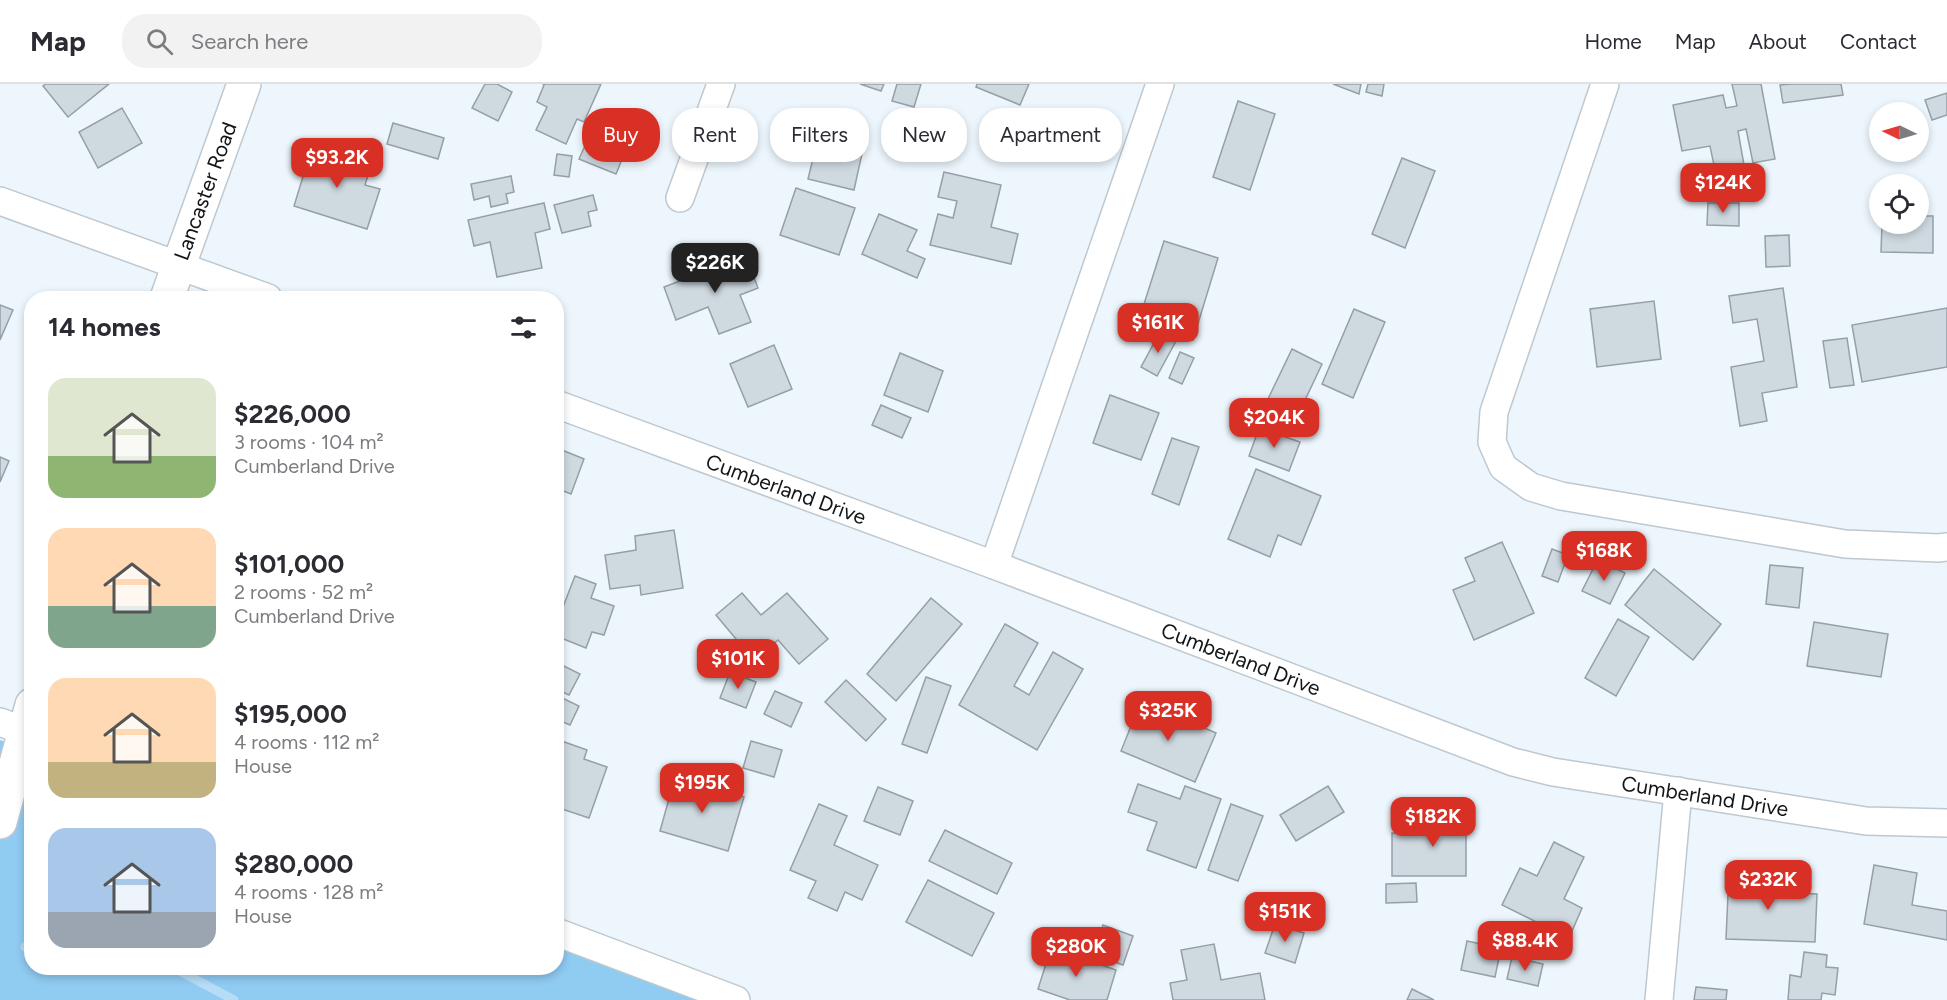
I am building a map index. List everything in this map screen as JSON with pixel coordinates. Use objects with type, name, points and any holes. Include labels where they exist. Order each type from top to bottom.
[{"type":"street","name":"Lancaster Road","points":[[170,291],[244,84]]},
{"type":"street","points":[[680,198],[721,84]]},
{"type":"street","points":[[994,565],[1160,84]]},
{"type":"street","points":[[1605,84],[1494,412],[1492,442],[1503,468],[1530,487],[1573,498],[1845,544],[1938,548],[1947,546]]},
{"type":"street","points":[[0,201],[249,291]]},
{"type":"street","name":"Cumberland Drive","points":[[564,408],[994,565],[1513,762],[1553,772],[1866,821],[1947,823]]},
{"type":"street","points":[[0,822],[22,723]]},
{"type":"street","points":[[1659,1000],[1678,791]]},
{"type":"street","points":[[564,935],[736,1000]]},
{"type":"shaded area","points":[[0,740],[24,749],[24,975],[564,975],[564,949],[703,1000],[0,1000]]},
{"type":"building","points":[[46,84],[109,84],[68,117],[43,86]]},
{"type":"building","points":[[485,84],[497,84],[512,92],[498,121],[472,108]]},
{"type":"building","points":[[601,84],[590,108],[582,108],[582,121],[577,119],[566,144],[536,130],[547,107],[537,102],[544,85]]},
{"type":"building","points":[[860,84],[884,84],[881,91]]},
{"type":"building","points":[[897,84],[921,84],[914,107],[892,101]]},
{"type":"building","points":[[977,84],[1029,84],[1020,105],[976,87]]},
{"type":"building","points":[[1333,84],[1361,84],[1359,94]]},
{"type":"building","points":[[1368,84],[1384,84],[1382,96],[1366,92]]},
{"type":"building","points":[[1732,84],[1761,84],[1775,159],[1753,163],[1746,129],[1738,131],[1744,165],[1715,170],[1710,146],[1682,151],[1673,105],[1723,95],[1726,108],[1737,106]]},
{"type":"building","points":[[1841,84],[1843,95],[1783,103],[1780,85]]},
{"type":"building","points":[[1947,93],[1947,115],[1932,120],[1929,102],[1925,100]]},
{"type":"building","points":[[1238,101],[1275,114],[1250,190],[1213,177]]},
{"type":"building","points":[[122,108],[142,143],[98,168],[79,132]]},
{"type":"building","points":[[393,123],[444,138],[438,159],[387,144]]},
{"type":"building","points":[[312,147],[371,165],[365,185],[380,189],[367,229],[294,206]]},
{"type":"building","points":[[557,154],[572,156],[569,177],[554,175]]},
{"type":"building","points":[[1402,158],[1435,171],[1405,248],[1372,234]]},
{"type":"building","points":[[586,162],[621,162],[616,174]]},
{"type":"building","points":[[812,162],[860,162],[854,190],[808,179]]},
{"type":"building","points":[[944,172],[1001,185],[991,227],[1018,234],[1011,264],[930,245],[938,214],[953,218],[957,201],[938,197]]},
{"type":"building","points":[[511,176],[514,192],[506,194],[508,203],[491,207],[489,196],[474,200],[471,184]]},
{"type":"building","points":[[796,188],[855,208],[839,255],[780,235]]},
{"type":"building","points":[[593,195],[597,210],[588,212],[591,226],[562,233],[554,205]]},
{"type":"building","points":[[544,203],[550,229],[535,233],[542,268],[497,277],[490,242],[474,246],[468,220]]},
{"type":"building","points":[[1708,203],[1739,203],[1739,226],[1707,225]]},
{"type":"building","points":[[879,214],[917,230],[907,251],[925,259],[917,278],[862,254]]},
{"type":"building","points":[[1929,216],[1933,216],[1933,253],[1881,252],[1882,234],[1929,234]]},
{"type":"building","points":[[1789,235],[1790,266],[1766,267],[1765,236]]},
{"type":"building","points":[[1164,241],[1218,258],[1193,340],[1138,323]]},
{"type":"building","points":[[746,256],[758,288],[740,295],[751,322],[719,334],[708,307],[676,320],[664,287]]},
{"type":"building","points":[[1783,288],[1797,387],[1762,393],[1767,421],[1740,426],[1731,367],[1764,361],[1757,319],[1733,323],[1729,296]]},
{"type":"building","points":[[1654,301],[1661,359],[1597,367],[1590,309]]},
{"type":"building","points":[[0,305],[13,310],[0,340]]},
{"type":"building","points":[[1947,308],[1947,367],[1862,382],[1852,325]]},
{"type":"building","points":[[1354,309],[1385,322],[1353,398],[1322,384]]},
{"type":"building","points":[[1160,332],[1176,341],[1157,376],[1141,367]]},
{"type":"building","points":[[1847,338],[1854,385],[1830,388],[1823,341]]},
{"type":"building","points":[[774,345],[792,389],[748,407],[730,364]]},
{"type":"building","points":[[1292,349],[1322,364],[1298,415],[1268,399]]},
{"type":"building","points":[[1180,352],[1194,358],[1182,384],[1169,378]]},
{"type":"building","points":[[900,353],[943,371],[928,412],[884,395]]},
{"type":"building","points":[[1110,395],[1159,413],[1141,460],[1093,443]]},
{"type":"building","points":[[881,405],[911,418],[902,438],[872,425]]},
{"type":"building","points":[[1259,428],[1300,442],[1289,471],[1249,456]]},
{"type":"building","points":[[1172,438],[1199,447],[1179,505],[1152,494]]},
{"type":"building","points":[[564,451],[584,459],[571,494],[564,491]]},
{"type":"building","points":[[0,457],[9,461],[0,482]]},
{"type":"building","points":[[1256,469],[1321,496],[1301,545],[1278,535],[1270,557],[1228,539]]},
{"type":"building","points":[[674,530],[683,588],[641,595],[640,585],[610,589],[605,555],[636,550],[635,536]]},
{"type":"building","points":[[1502,542],[1534,613],[1474,640],[1453,590],[1475,581],[1465,558]]},
{"type":"building","points":[[1552,549],[1568,555],[1558,582],[1542,576]]},
{"type":"building","points":[[1598,559],[1625,573],[1610,604],[1582,591]]},
{"type":"building","points":[[1770,565],[1803,568],[1799,608],[1766,604]]},
{"type":"building","points":[[1654,569],[1721,624],[1693,660],[1625,605]]},
{"type":"building","points":[[575,576],[596,584],[591,598],[614,606],[604,635],[592,632],[586,648],[564,639],[564,604]]},
{"type":"building","points":[[742,593],[761,615],[787,593],[828,639],[799,664],[778,640],[744,670],[731,654],[741,645],[716,615]]},
{"type":"building","points":[[931,598],[962,624],[896,701],[867,674]]},
{"type":"building","points":[[1618,619],[1649,637],[1616,696],[1585,678]]},
{"type":"building","points":[[1814,622],[1888,634],[1881,677],[1807,666]]},
{"type":"building","points":[[1005,624],[1038,643],[1014,686],[1029,695],[1053,652],[1083,669],[1037,750],[959,705]]},
{"type":"building","points":[[564,666],[580,674],[569,695],[564,693]]},
{"type":"building","points":[[730,672],[756,682],[746,708],[720,698]]},
{"type":"building","points":[[926,677],[951,686],[927,753],[902,744]]},
{"type":"building","points":[[846,680],[886,719],[866,741],[825,702]]},
{"type":"building","points":[[775,691],[802,703],[791,727],[764,714]]},
{"type":"building","points":[[564,699],[579,706],[570,725],[564,722]]},
{"type":"building","points":[[1141,701],[1216,733],[1195,782],[1121,751]]},
{"type":"building","points":[[751,741],[782,750],[774,777],[743,768]]},
{"type":"building","points":[[564,742],[587,750],[584,759],[607,767],[589,818],[564,810]]},
{"type":"building","points":[[675,777],[744,797],[728,851],[660,831]]},
{"type":"building","points":[[1138,784],[1180,799],[1185,786],[1221,799],[1196,868],[1147,850],[1157,822],[1128,812]]},
{"type":"building","points":[[1328,786],[1344,812],[1296,841],[1280,815]]},
{"type":"building","points":[[878,787],[913,801],[900,835],[864,821]]},
{"type":"building","points":[[819,804],[847,816],[834,845],[878,865],[862,900],[845,892],[837,911],[808,898],[816,881],[790,870]]},
{"type":"building","points":[[1231,804],[1263,816],[1238,881],[1208,870]]},
{"type":"building","points":[[1430,811],[1466,811],[1466,876],[1392,876],[1392,833],[1430,833]]},
{"type":"building","points":[[945,830],[1012,863],[997,894],[929,861]]},
{"type":"building","points":[[1554,842],[1584,857],[1564,899],[1582,908],[1569,938],[1502,905],[1520,868],[1537,876]]},
{"type":"building","points":[[1874,865],[1917,873],[1912,905],[1947,911],[1947,940],[1864,924]]},
{"type":"building","points":[[1729,872],[1771,874],[1771,892],[1817,894],[1815,942],[1726,939]]},
{"type":"building","points":[[928,880],[994,913],[972,956],[906,922]]},
{"type":"building","points":[[1416,883],[1417,902],[1386,903],[1386,884]]},
{"type":"building","points":[[1275,924],[1304,933],[1295,963],[1265,953]]},
{"type":"building","points":[[1103,925],[1133,936],[1123,965],[1092,954]]},
{"type":"building","points":[[1467,941],[1501,948],[1495,977],[1461,970]]},
{"type":"building","points":[[1214,944],[1221,980],[1260,973],[1265,1000],[1173,1000],[1170,983],[1187,980],[1181,950]]},
{"type":"building","points":[[1051,948],[1116,970],[1107,1000],[1070,1000],[1038,989]]},
{"type":"building","points":[[1804,952],[1827,955],[1826,967],[1838,968],[1835,995],[1822,993],[1821,1000],[1788,1000],[1790,975],[1801,977]]},
{"type":"building","points":[[1512,957],[1543,964],[1538,986],[1507,979]]},
{"type":"building","points":[[1696,987],[1727,990],[1726,1000],[1694,1000]]},
{"type":"building","points":[[1412,989],[1434,1000],[1407,1000]]},
{"type":"waterway","points":[[187,975],[234,1000]]}]
